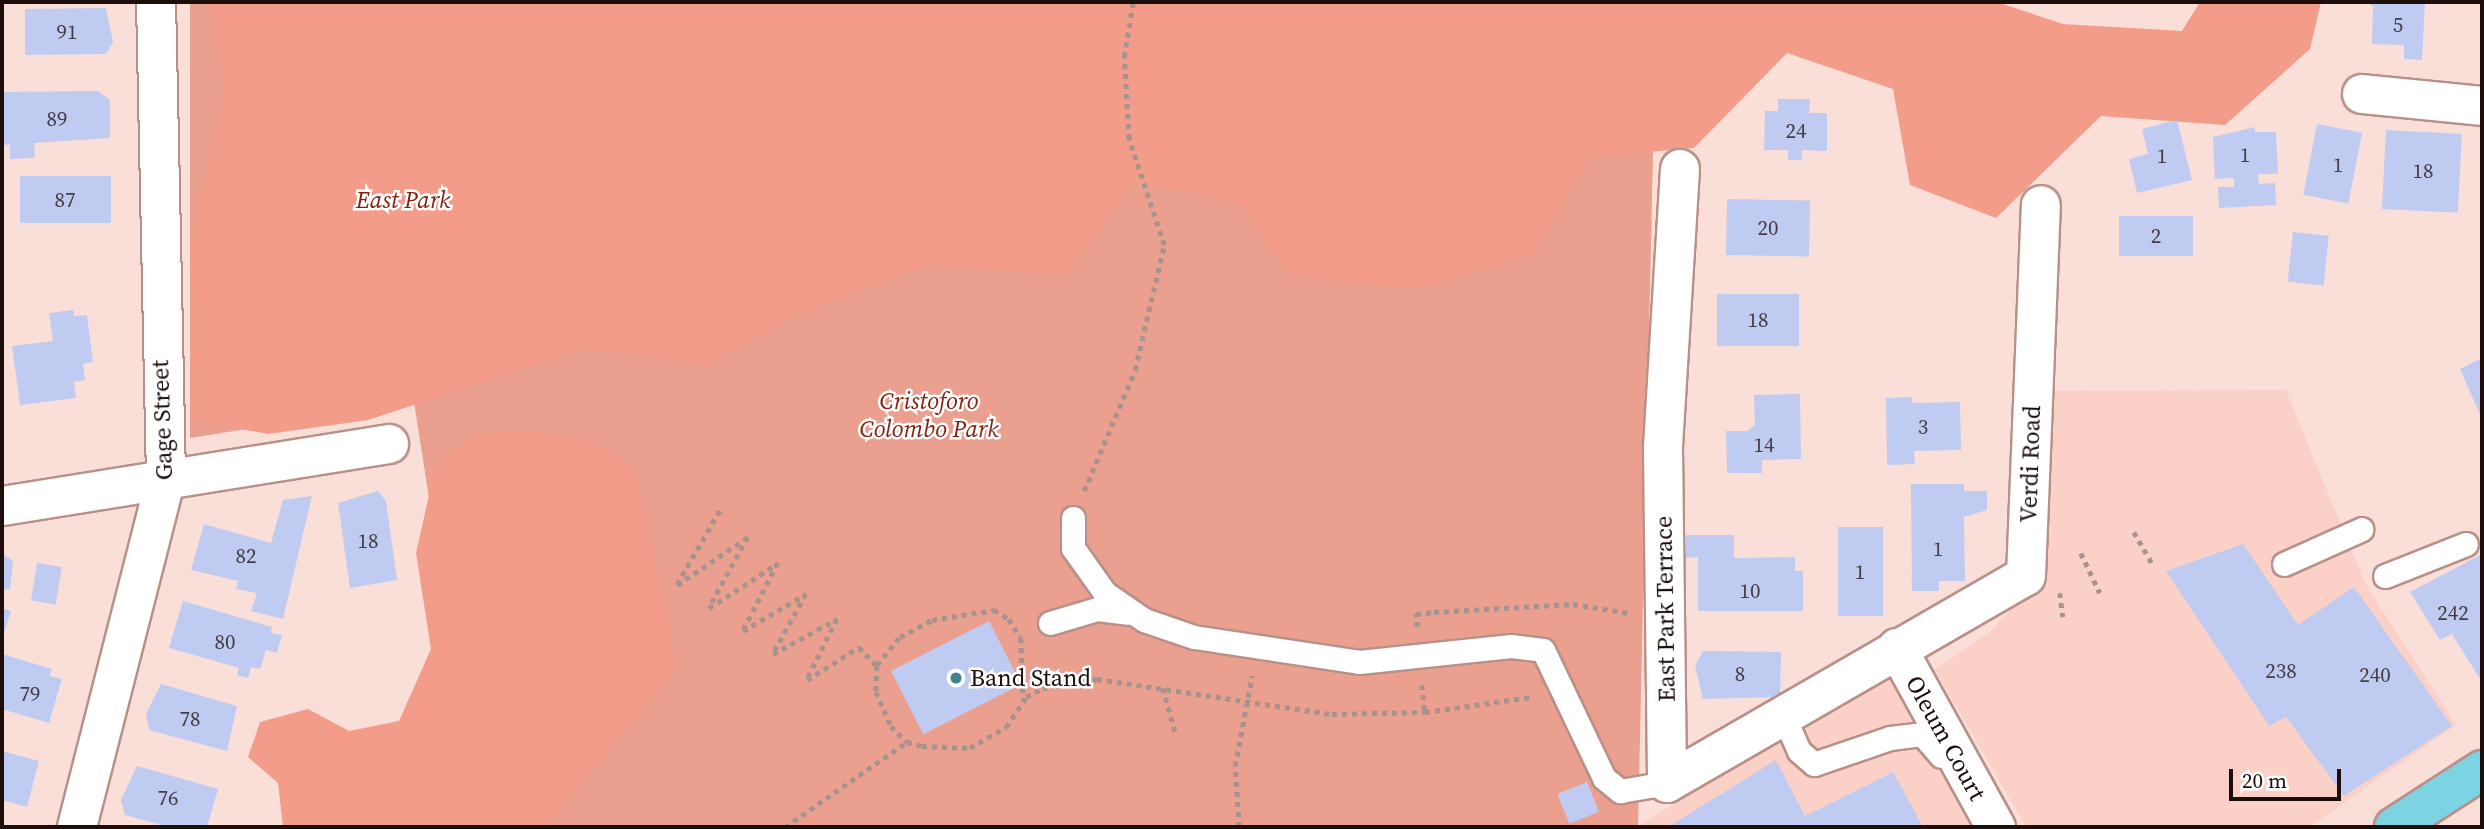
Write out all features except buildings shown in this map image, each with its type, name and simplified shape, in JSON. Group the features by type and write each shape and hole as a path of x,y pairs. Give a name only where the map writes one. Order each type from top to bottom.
{"main road":[{"path":"2400,826 2482,770"}],"street":[{"name":"Gage Street","path":"77,827 166,477 156,2"},
{"path":"2362,94 2482,106"},
{"name":"East Park Terrace","path":"1667,783 1663,449 1680,169"},
{"name":"Verdi Road","path":"1897,648 2026,576 2041,205"},
{"path":"2,506 166,477 388,444"},
{"path":"1667,783 1897,648"},
{"name":"Oleum Court","path":"1897,648 1996,827"}],"lane":[{"path":"1073,517 1070,535 1082,566 1130,613"},
{"path":"2284,564 2362,529"},
{"path":"2385,576 2466,544"},
{"path":"1050,623 1097,609 1130,613 1194,637 1258,651 1359,662 1530,646 1543,650 1604,778 1620,791 1667,783"},
{"path":"1783,715 1800,751 1814,764 1923,734 1938,757 1955,754"}],"path":[{"path":"1073,517 1135,370 1164,244 1129,139 1124,57 1133,2"},
{"path":"720,511 677,585 748,537 709,608 778,563 743,631 807,594 773,654 837,619 807,680 859,647 877,666 879,703 907,742"},
{"path":"2134,532 2152,563"},
{"path":"2081,553 2100,593"},
{"path":"1419,642 1416,614 1434,612 1573,604 1665,619"},
{"path":"877,666 900,637 932,621 994,610 1009,619 1021,638 1022,705"},
{"path":"1239,827 1235,766 1245,705 1258,651"},
{"path":"785,827 907,742 970,748 1006,727 1022,705 1063,682 1097,679 1162,687 1245,705 1332,714 1425,712 1563,690"},
{"path":"1422,680 1425,712"},
{"path":"1162,687 1176,735"}],"shaded area":[{"path":"2286,390 2365,583 2456,725 2309,827 2026,827 1935,670 1991,631 2027,589 2049,391"},
{"path":"1901,666 1986,827 1638,827 1638,826"}],"green space":[{"name":"Cristoforo Colombo Park","path":"190,2 1666,2 1656,17 1638,827 462,827 458,684 414,402 190,438"},
{"name":"East Park","path":"209,2 1997,2 2063,24 2182,31 2200,2 2321,2 2310,49 2225,125 2101,116 1996,218 1910,185 1893,89 1787,53 1694,148 1591,157 1534,254 1417,289 1289,276 1240,204 1137,181 1065,276 931,264 798,315 707,364 584,349 368,420 268,434 194,420 192,236 225,89"},
{"path":"531,431 590,441 634,467 677,668 547,827 283,827 278,783 248,757 260,722 308,709 349,731 399,721 431,649 416,553 436,464 474,434"}],"place":[{"name":"Band Stand","path":"956,678"}]}
